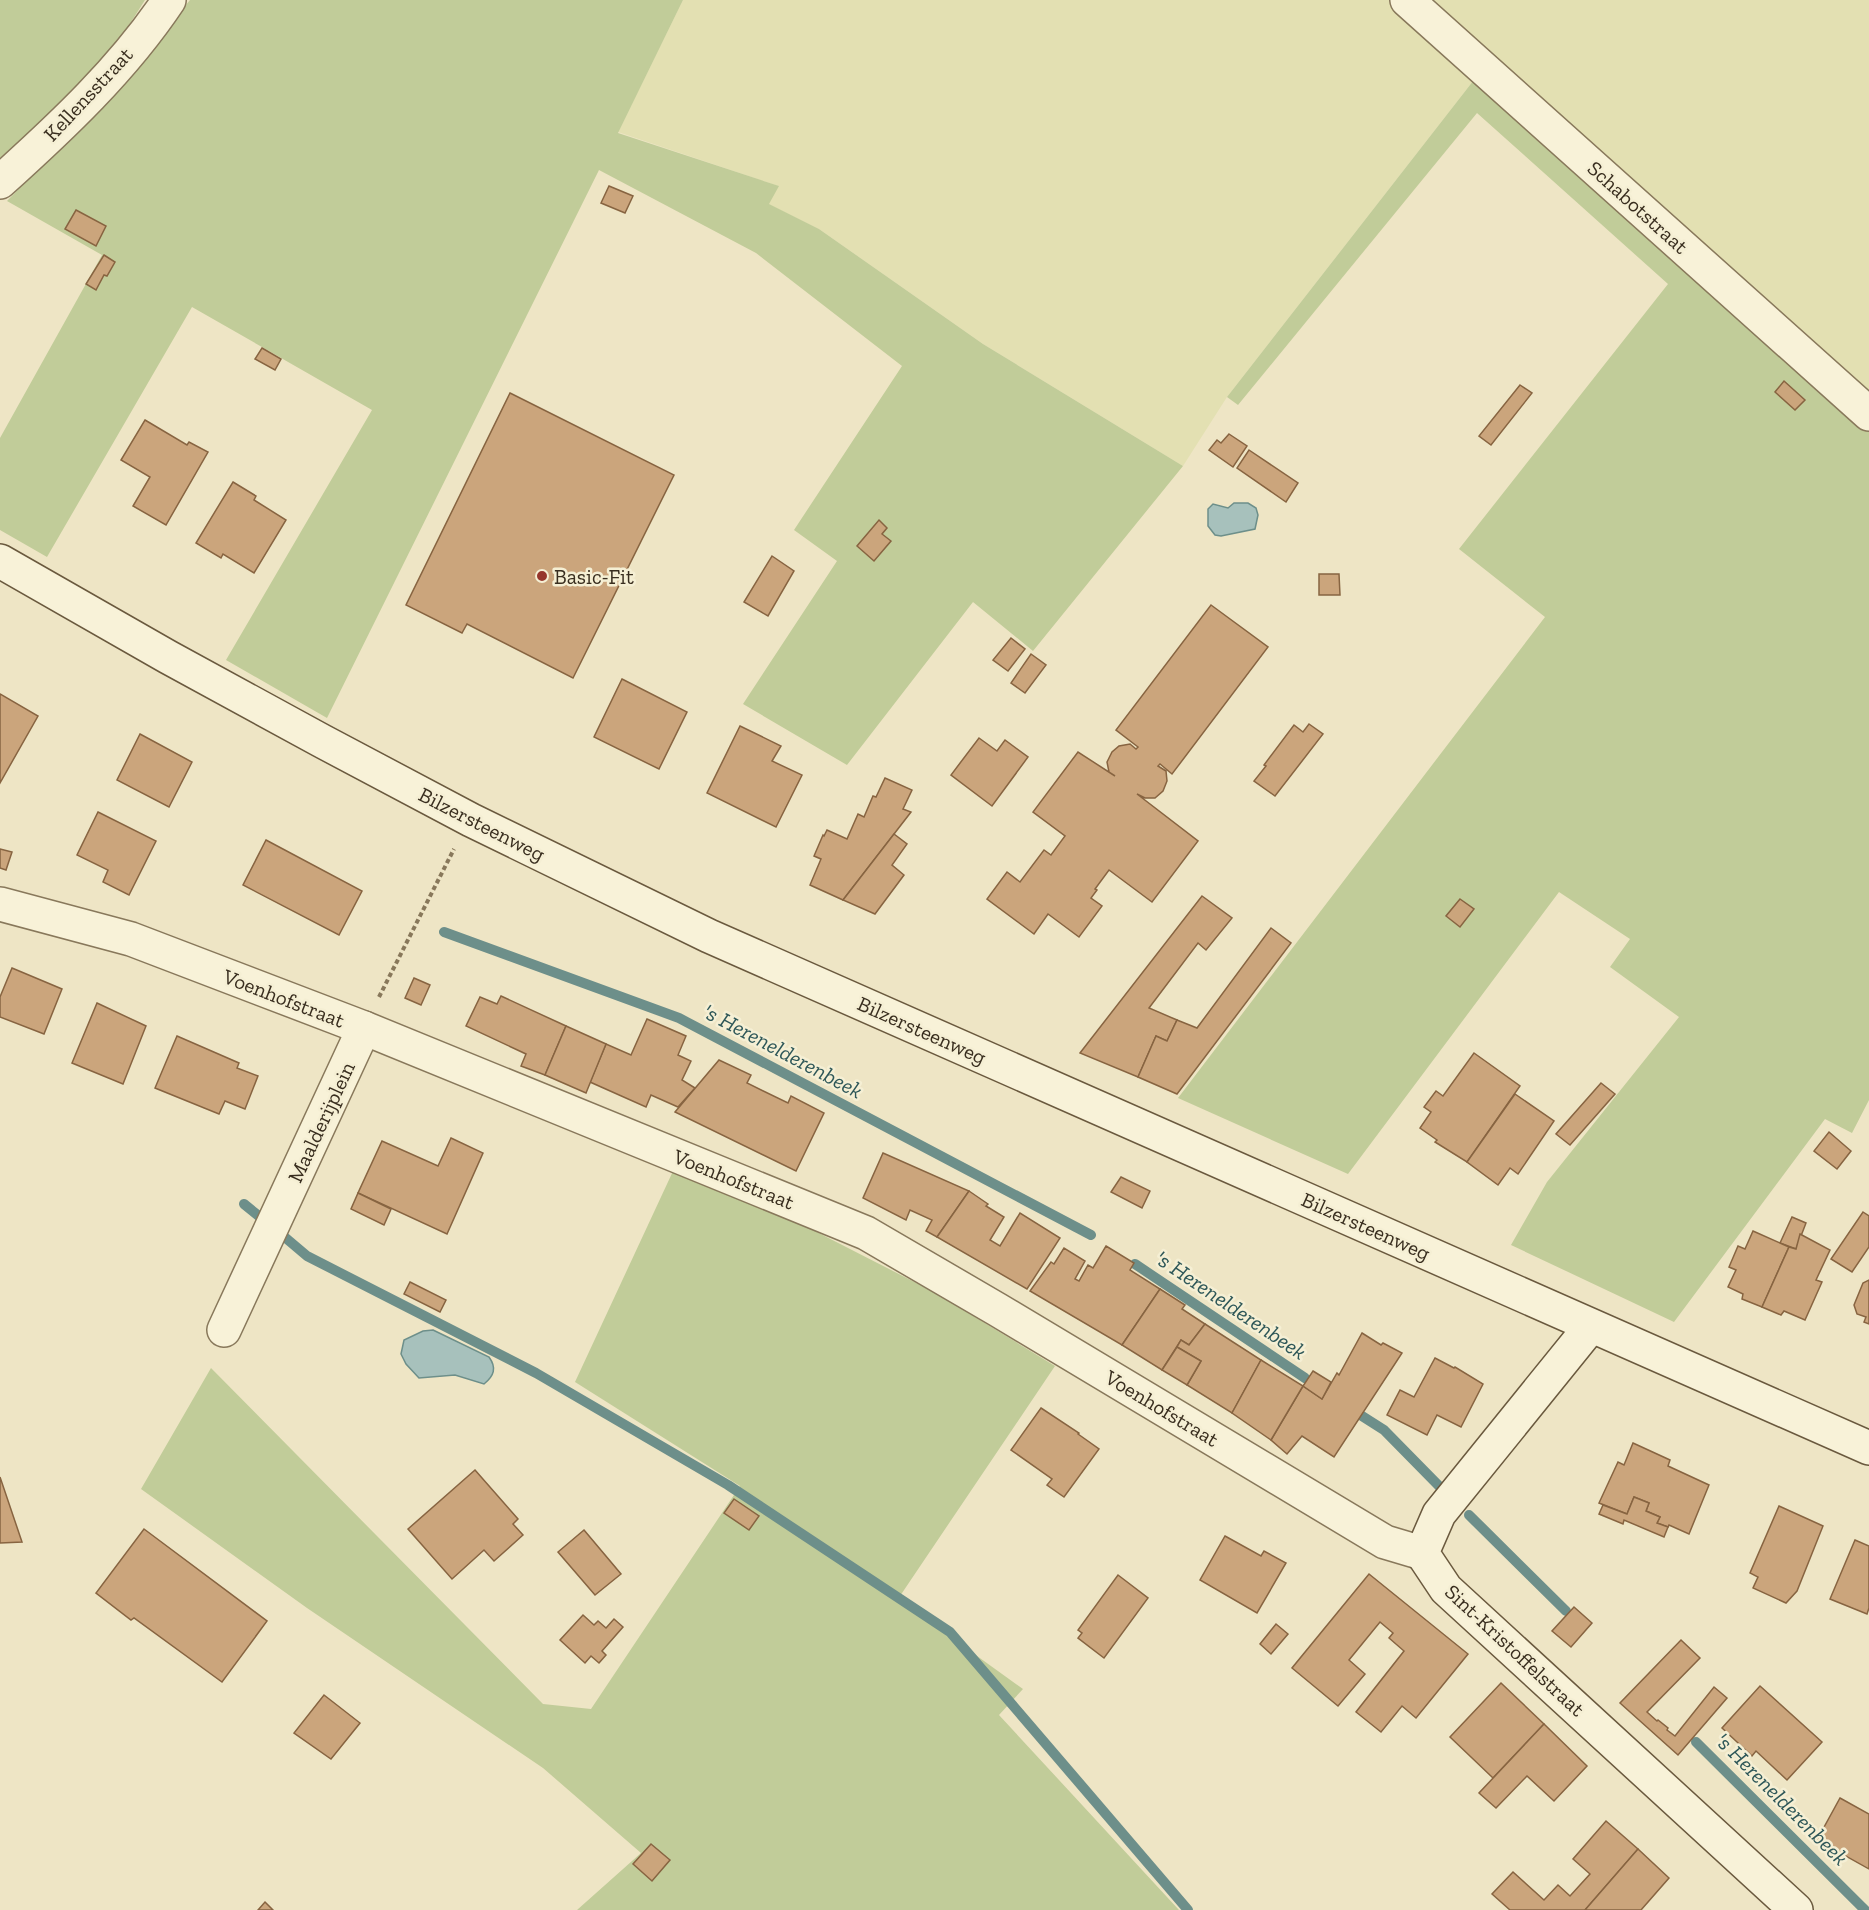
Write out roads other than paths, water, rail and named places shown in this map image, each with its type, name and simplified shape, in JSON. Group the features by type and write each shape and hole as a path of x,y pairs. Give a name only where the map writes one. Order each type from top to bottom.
{"street":[{"name":"Kellensstraat","path":"0,182 68,120 152,27 169,0"},
{"name":"Schabotstraat","path":"1407,0 1869,414"},
{"name":"Bilzersteenweg","path":"0,561 168,657 471,820 720,941 1869,1448"},
{"name":"Voenhofstraat","path":"0,904 131,939 364,1028 866,1233 1385,1542 1422,1552"},
{"name":"Maalderijplein","path":"224,1330 364,1028"},
{"path":"1422,1552 1439,1514 1591,1326"},
{"name":"Sint-Kristoffelstraat","path":"1422,1552 1446,1588 1796,1910"}],"water":[{"path":"1234,503 1248,503 1256,508 1258,515 1255,529 1221,536 1215,535 1208,526 1208,509 1213,504 1228,508"},
{"path":"433,1330 489,1357 494,1368 490,1378 484,1384 455,1375 419,1378 406,1364 401,1354 404,1340 423,1331"}],"waterway":[{"name":"'s Herenelderenbeek","path":"444,932 679,1018 1091,1235"},
{"path":"244,1204 260,1217"},
{"path":"281,1234 307,1256 536,1373 728,1485 950,1632 1188,1910"},
{"name":"'s Herenelderenbeek","path":"1135,1264 1305,1378"},
{"name":"'s Herenelderenbeek","path":"1362,1416 1384,1430 1440,1487"},
{"name":"'s Herenelderenbeek","path":"1469,1515 1566,1611"},
{"name":"'s Herenelderenbeek","path":"1696,1742 1865,1910"}],"place":[{"name":"Basic-Fit","path":"542,576"}]}
